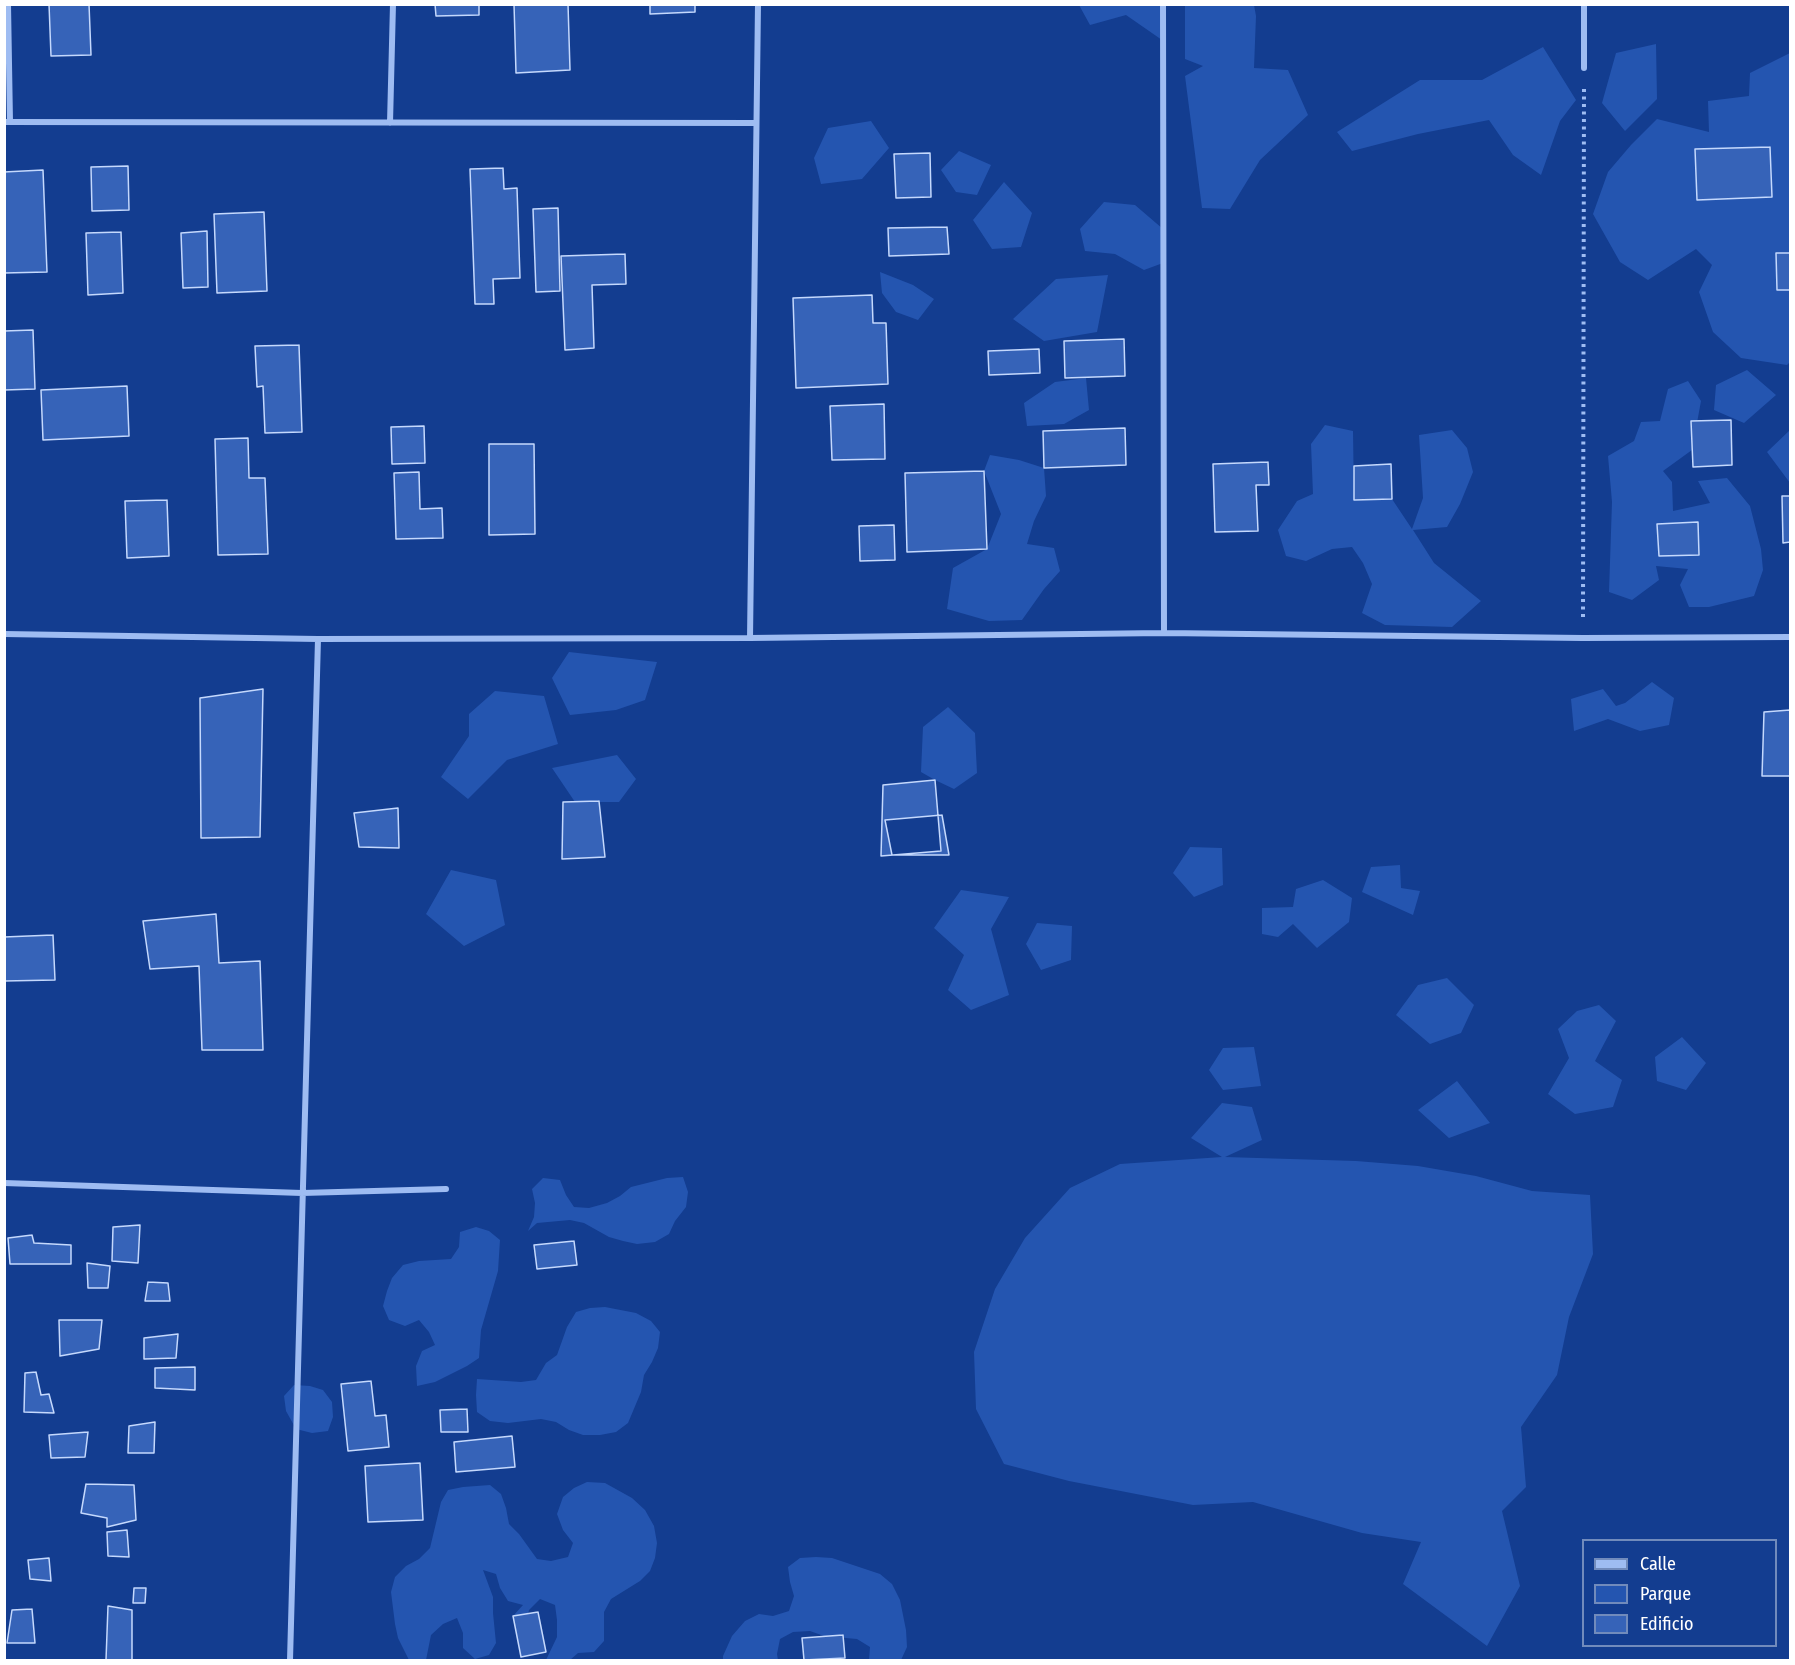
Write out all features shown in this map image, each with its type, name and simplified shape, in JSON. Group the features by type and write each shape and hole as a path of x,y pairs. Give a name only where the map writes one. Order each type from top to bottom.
{"street":[{"path":"8,4 7,122 756,123"},
{"path":"390,123 393,4"},
{"path":"750,638 758,4"},
{"path":"1163,4 1164,633"},
{"path":"1584,4 1584,68"},
{"path":"4,634 318,639 750,638 1164,633 1583,638 1791,637"},
{"path":"290,1660 318,639"},
{"path":"4,1183 302,1193 446,1189"}],"path":[{"path":"1583,638 1584,68"}],"green space":[{"path":"1079,5 1163,5 1162,40 1126,15 1090,25"},
{"path":"1185,5 1254,5 1256,16 1254,68 1288,70 1308,115 1260,160 1230,209 1202,208 1185,76 1203,66 1185,59"},
{"path":"1656,44 1657,99 1625,131 1602,103 1616,53"},
{"path":"1543,47 1576,100 1560,121 1541,175 1513,155 1489,120 1418,134 1352,151 1337,132 1420,80 1482,80"},
{"path":"1790,53 1790,362 1787,365 1741,358 1713,332 1699,292 1712,265 1696,249 1648,280 1620,262 1593,214 1608,172 1657,119 1709,132 1708,101 1749,96 1750,73"},
{"path":"871,121 889,148 862,179 821,184 814,158 828,128"},
{"path":"959,151 991,165 977,195 956,192 941,170"},
{"path":"1004,182 1032,213 1021,247 992,249 973,220"},
{"path":"1104,202 1135,205 1163,229 1163,263 1144,270 1115,254 1085,251 1080,229"},
{"path":"880,272 913,285 934,299 918,320 896,312 882,293"},
{"path":"1108,275 1097,332 1044,341 1013,319 1056,279"},
{"path":"1747,370 1776,395 1744,423 1714,410 1716,385"},
{"path":"1086,378 1089,410 1064,424 1027,426 1024,403 1055,382"},
{"path":"1688,381 1701,401 1692,450 1663,471 1672,482 1673,511 1710,503 1698,481 1727,478 1750,506 1761,549 1763,570 1754,596 1709,607 1689,607 1680,585 1688,569 1656,566 1659,580 1632,600 1609,592 1612,502 1608,456 1634,441 1641,422 1660,421 1668,389"},
{"path":"1325,425 1353,431 1354,500 1392,499 1412,529 1423,498 1419,435 1452,430 1467,448 1473,472 1460,504 1447,527 1413,530 1434,563 1481,601 1452,627 1385,625 1362,613 1372,584 1363,563 1352,547 1332,549 1306,561 1286,556 1278,530 1297,501 1313,494 1311,444"},
{"path":"1790,430 1790,483 1767,452"},
{"path":"990,455 1019,460 1044,468 1046,496 1034,521 1027,544 1054,548 1060,571 1022,620 989,621 947,609 953,568 987,549 1001,514 984,471"},
{"path":"569,652 657,662 645,700 616,710 570,715 552,678"},
{"path":"1652,682 1674,698 1669,725 1640,731 1608,719 1574,731 1571,699 1603,689 1616,706 1625,703"},
{"path":"495,691 544,696 558,744 507,760 468,799 441,777 469,736 469,714"},
{"path":"948,707 975,733 977,773 954,789 921,772 923,727"},
{"path":"617,755 636,779 619,802 575,802 552,768"},
{"path":"1190,847 1222,848 1223,885 1194,897 1173,873"},
{"path":"1400,865 1401,888 1420,891 1413,915 1362,892 1371,867"},
{"path":"451,870 496,880 505,925 464,946 426,914"},
{"path":"1323,880 1352,898 1349,922 1317,948 1293,924 1278,937 1262,934 1262,908 1293,907 1296,889"},
{"path":"961,890 1009,897 991,929 1009,995 971,1010 948,990 964,955 934,928"},
{"path":"1037,923 1072,926 1071,960 1041,970 1026,944"},
{"path":"1447,978 1474,1005 1461,1033 1430,1044 1396,1015 1418,985"},
{"path":"1599,1005 1616,1021 1595,1061 1622,1080 1613,1107 1575,1114 1548,1094 1569,1058 1558,1029 1577,1011"},
{"path":"1682,1037 1706,1063 1686,1090 1657,1081 1655,1057"},
{"path":"1254,1047 1261,1086 1223,1090 1209,1070 1223,1048"},
{"path":"1457,1081 1490,1123 1449,1138 1418,1110"},
{"path":"1222,1103 1252,1107 1262,1140 1225,1157 1356,1161 1418,1166 1476,1176 1532,1191 1590,1195 1593,1254 1569,1317 1557,1375 1521,1427 1526,1487 1502,1511 1520,1586 1487,1646 1403,1584 1421,1542 1362,1533 1253,1502 1193,1505 1069,1481 1004,1464 976,1409 974,1352 995,1289 1025,1238 1070,1188 1120,1164 1222,1157 1191,1138"},
{"path":"683,1177 688,1192 686,1207 675,1221 669,1234 655,1242 637,1244 623,1241 609,1237 584,1223 570,1220 537,1223 528,1231 534,1217 535,1203 532,1189 543,1178 560,1180 574,1207 589,1208 607,1203 631,1187 667,1178"},
{"path":"476,1227 489,1231 500,1240 498,1271 481,1330 479,1358 435,1382 417,1386 416,1366 422,1351 435,1345 429,1332 419,1320 405,1326 389,1320 383,1306 387,1291 392,1278 403,1265 419,1261 451,1259 459,1247 460,1232"},
{"path":"605,1307 636,1313 651,1321 660,1332 658,1348 644,1375 641,1392 628,1423 616,1432 583,1435 556,1422 541,1419 508,1423 490,1421 477,1412 477,1379 521,1382 536,1380 546,1363 557,1355 567,1327 576,1312"},
{"path":"294,1385 323,1390 332,1402 333,1417 328,1431 312,1433 296,1429 286,1411 284,1396"},
{"path":"587,1482 605,1483 632,1498 645,1510 654,1526 657,1543 650,1571 640,1581 611,1599 604,1612 604,1641 594,1652 578,1653 570,1660 546,1660 557,1637 555,1605 540,1599 529,1610 525,1626 513,1616 523,1605 508,1601 500,1588 496,1574 483,1570 493,1597 496,1643 489,1655 475,1659 463,1648 463,1633 457,1618 443,1624 431,1635 426,1660 409,1660 398,1638 391,1592 395,1577 430,1548 441,1502 448,1490 490,1485 501,1494 509,1524 537,1559 551,1561 568,1557 573,1543 563,1530 557,1514 563,1497 574,1488"},
{"path":"800,1558 832,1558 880,1574 892,1584 900,1600 906,1630 907,1647 901,1660 869,1660 870,1647 857,1639 824,1636 810,1631 793,1632 780,1639 778,1660 723,1660 732,1636 745,1621 759,1614 773,1616 789,1611 794,1596 788,1567"}],"building":[{"path":"49,4 89,4 91,55 51,56"},
{"path":"435,4 479,4 479,15 436,16"},
{"path":"514,4 568,4 570,70 516,73"},
{"path":"650,4 695,4 695,12 650,14"},
{"path":"1770,147 1772,197 1697,200 1695,149"},
{"path":"930,153 931,197 896,198 894,154"},
{"path":"128,166 129,210 92,211 91,167"},
{"path":"503,168 504,189 517,188 520,278 493,279 494,304 475,304 470,169"},
{"path":"43,170 47,272 4,273 4,172"},
{"path":"558,208 560,291 536,292 533,209"},
{"path":"264,212 267,291 217,293 214,214"},
{"path":"947,227 949,254 889,256 888,228"},
{"path":"207,231 208,287 183,288 181,233"},
{"path":"121,232 123,293 88,295 86,233"},
{"path":"1776,253 1790,253 1790,290 1777,290"},
{"path":"625,254 626,284 592,285 594,348 565,350 561,256"},
{"path":"872,295 873,323 886,323 888,384 796,388 793,298"},
{"path":"33,330 35,389 4,390 4,331"},
{"path":"1124,339 1125,376 1065,378 1064,341"},
{"path":"299,345 302,432 265,433 263,386 257,387 255,346"},
{"path":"1039,349 1040,373 989,375 988,351"},
{"path":"127,386 129,436 43,440 41,390"},
{"path":"884,404 885,459 832,460 830,406"},
{"path":"1731,420 1732,465 1693,467 1691,421"},
{"path":"424,426 425,463 392,464 391,427"},
{"path":"1125,428 1126,465 1044,468 1043,431"},
{"path":"248,438 249,478 265,478 268,554 218,555 215,439"},
{"path":"489,444 534,444 535,534 489,535"},
{"path":"1268,462 1269,485 1256,485 1258,531 1215,532 1213,464"},
{"path":"1391,464 1392,499 1354,500 1354,466"},
{"path":"984,471 987,549 907,552 905,473"},
{"path":"419,472 420,509 442,508 443,538 396,539 394,473"},
{"path":"1782,496 1790,496 1790,542 1783,543"},
{"path":"167,500 169,556 127,558 125,501"},
{"path":"1698,522 1699,555 1659,556 1657,524"},
{"path":"894,525 895,560 860,561 859,526"},
{"path":"263,689 260,837 201,838 200,698"},
{"path":"1790,710 1790,776 1762,776 1764,712"},
{"path":"935,780 941,851 881,856 883,785"},
{"path":"599,801 605,857 562,859 563,802"},
{"path":"398,808 399,848 359,847 354,813"},
{"path":"942,815 949,855 892,855 885,820"},
{"path":"216,914 219,963 260,961 263,1050 202,1050 199,966 150,969 143,921"},
{"path":"53,935 55,980 4,981 4,937"},
{"path":"140,1225 138,1263 112,1261 113,1227"},
{"path":"32,1235 34,1243 71,1245 71,1264 10,1264 8,1238"},
{"path":"574,1241 577,1265 537,1269 534,1245"},
{"path":"87,1263 110,1266 108,1288 88,1288"},
{"path":"148,1282 168,1283 170,1301 145,1301"},
{"path":"59,1320 102,1320 99,1349 60,1356"},
{"path":"178,1334 176,1358 144,1359 144,1338"},
{"path":"195,1367 195,1390 155,1388 155,1368"},
{"path":"36,1372 41,1395 49,1394 54,1413 24,1412 25,1373"},
{"path":"371,1381 375,1416 386,1415 389,1447 348,1451 341,1384"},
{"path":"467,1409 468,1432 441,1432 440,1410"},
{"path":"155,1422 154,1453 128,1453 129,1426"},
{"path":"88,1432 85,1457 51,1458 49,1435"},
{"path":"512,1436 515,1467 456,1472 454,1442"},
{"path":"420,1463 423,1520 368,1522 365,1466"},
{"path":"86,1484 134,1485 136,1520 107,1527 107,1518 81,1513"},
{"path":"127,1530 129,1557 108,1556 107,1532"},
{"path":"49,1558 51,1581 30,1579 28,1560"},
{"path":"134,1588 146,1588 145,1603 133,1603"},
{"path":"108,1606 132,1610 132,1660 106,1660"},
{"path":"32,1609 35,1643 7,1643 12,1610"},
{"path":"538,1612 546,1652 521,1657 513,1616"},
{"path":"843,1635 845,1658 804,1660 802,1638"}]}
